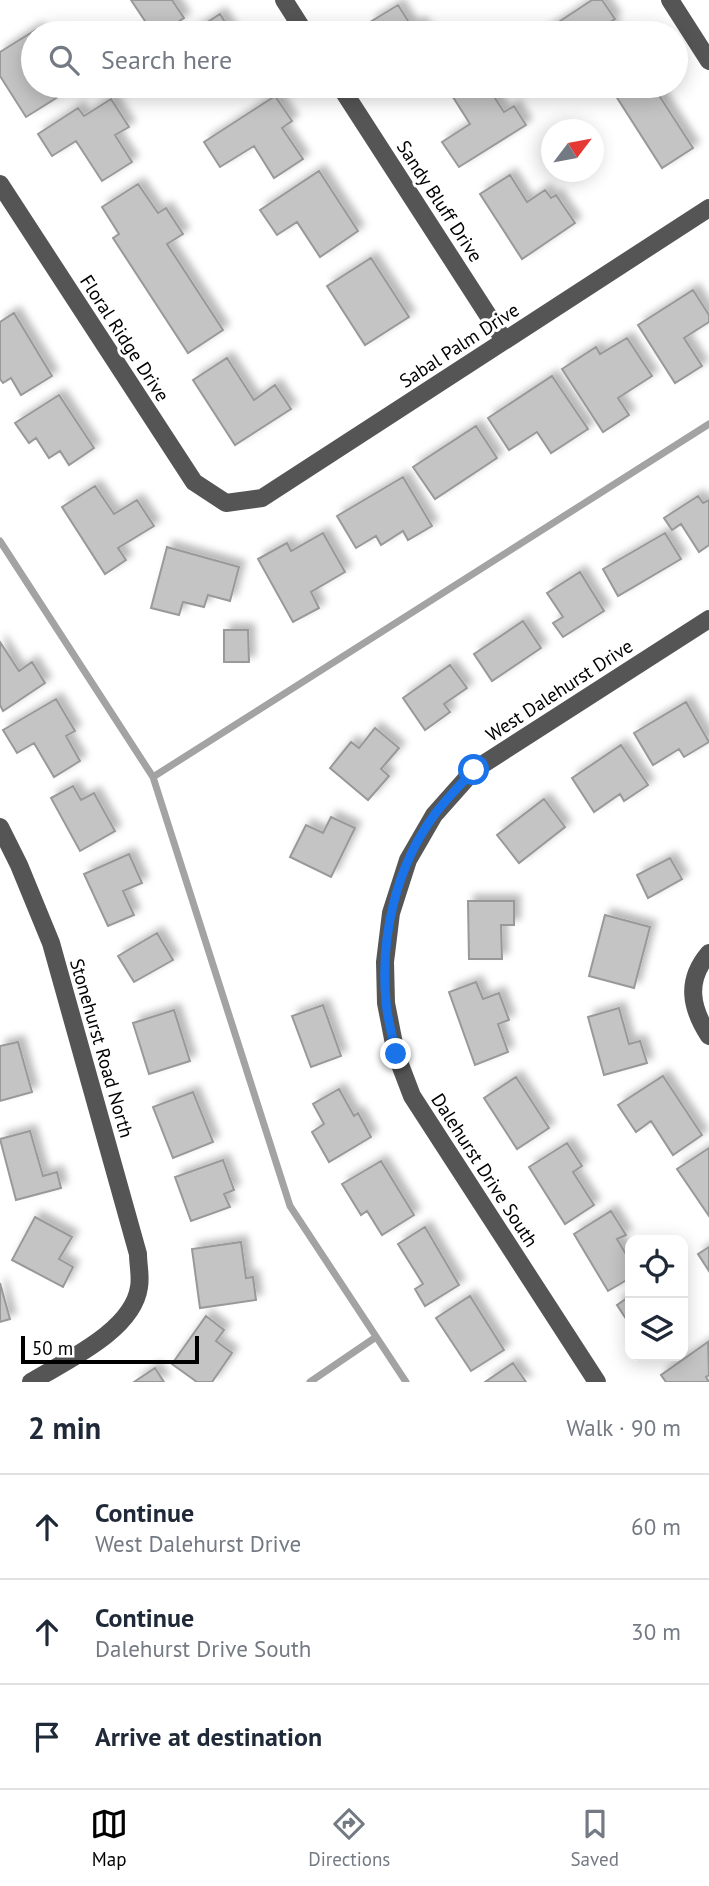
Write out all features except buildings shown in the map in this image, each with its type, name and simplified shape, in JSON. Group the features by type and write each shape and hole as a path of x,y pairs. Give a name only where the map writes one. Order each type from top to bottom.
{"street":[{"path":"284,0 298,21"},
{"path":"670,0 683,21"},
{"path":"688,28 709,61"},
{"name":"Sandy Bluff Drive","path":"348,98 504,340"},
{"name":"Floral Ridge Drive","path":"0,184 194,482 226,503"},
{"name":"Sabal Palm Drive","path":"226,503 262,498 709,208"},
{"name":"West Dalehurst Drive","path":"385,962 391,913 408,860 434,815 474,770 709,619"},
{"name":"Stonehurst Road North","path":"0,827 51,943 138,1254 139,1288 130,1312 115,1330 30,1382"},
{"path":"704,960 693,981 693,1006 709,1036"},
{"name":"Dalehurst Drive South","path":"385,962 386,1003 394,1041 412,1096 597,1382"}],"waterway":[{"path":"0,541 153,777 709,424"},
{"path":"153,777 290,1206 406,1382"},
{"path":"310,1382 376,1337"}],"route":[{"path":"396,1054 386,1003 385,962 391,913 408,860 434,815 474,770"}]}
